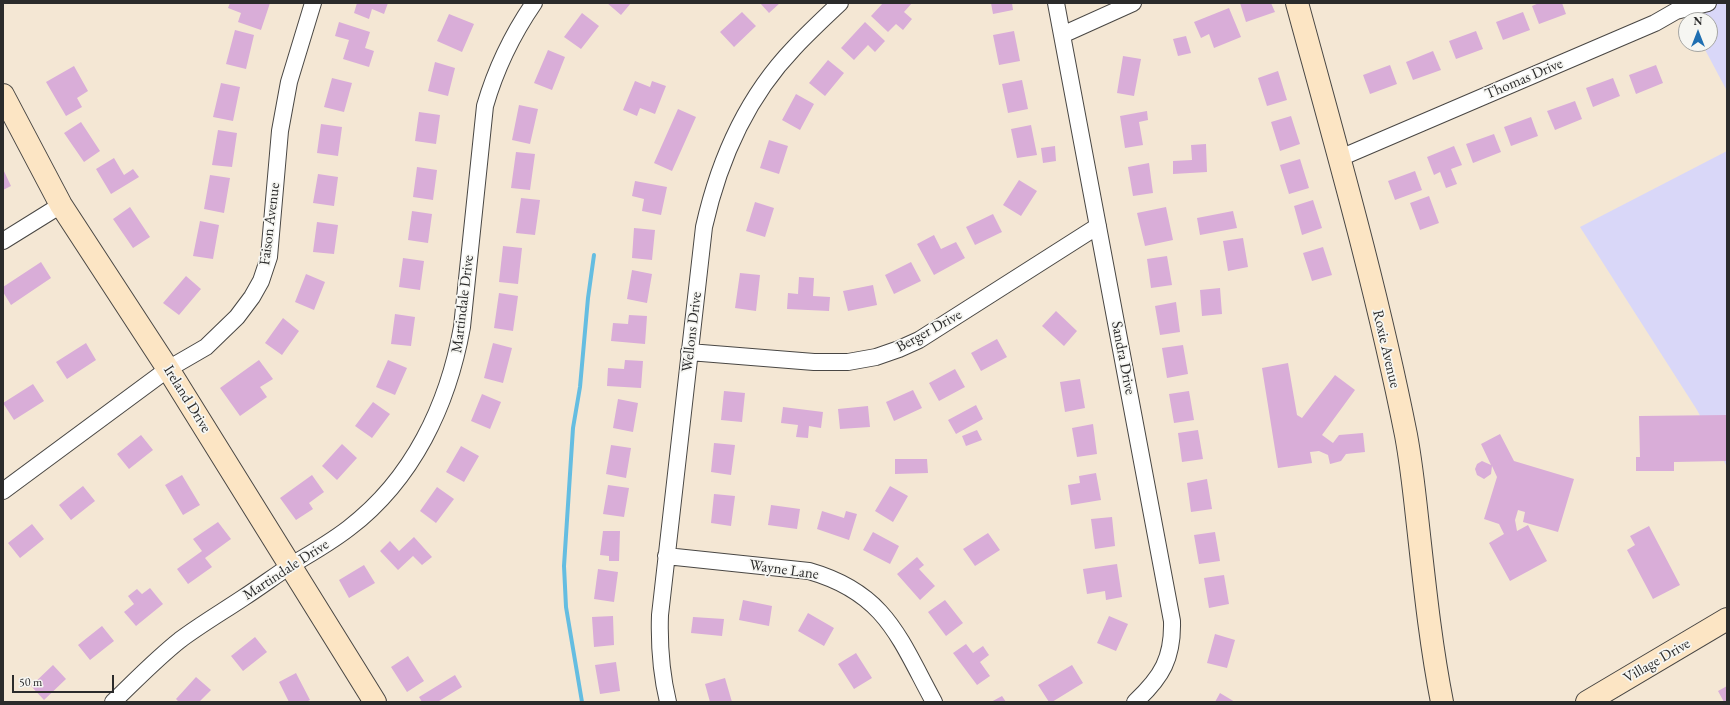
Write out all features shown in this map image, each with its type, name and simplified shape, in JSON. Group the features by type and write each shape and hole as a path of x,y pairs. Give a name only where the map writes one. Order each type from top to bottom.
{"main road":[{"name":"Roxie Avenue","path":"1297,3 1340,158 1406,436 1413,476 1434,658 1442,702"},
{"name":"Ireland Drive","path":"3,95 61,205 168,369 376,702"},
{"name":"Village Drive","path":"1586,702 1727,619"}],"street":[{"name":"Faison Avenue","path":"3,491 168,369 206,347 238,317 261,281 269,257 280,131 291,75 313,3"},
{"name":"Martindale Drive","path":"113,702 149,667 180,641 291,565 349,528 373,508 396,483 415,455 432,425 447,391 457,355 462,328 485,106 492,82 504,53 518,26 534,3"},
{"name":"Wellons Drive","path":"668,702 659,646 660,615 689,352 704,227 710,196 728,147 753,100 771,75 793,49 840,3"},
{"name":"Sandra Drive","path":"1056,3 1172,622 1172,637 1169,655 1162,672 1151,688 1136,702"},
{"path":"1062,36 1133,3"},
{"name":"Thomas Drive","path":"1340,158 1655,23 1676,11 1708,3"},
{"path":"3,241 61,205"},
{"name":"Berger Drive","path":"689,352 814,362 848,362 876,357 919,340 1098,226"},
{"name":"Wayne Lane","path":"666,556 809,571 830,577 850,586 868,599 888,620 934,702"}],"shaded area":[{"path":"1680,3 1727,3 1727,91 1706,52 1718,52 1718,12 1685,12"},
{"path":"1727,151 1727,467 1697,410 1580,227"}],"building":[{"path":"230,3 270,3 261,30 238,22 241,13 228,8"},
{"path":"357,3 388,3 384,14 372,9 369,19 354,13"},
{"path":"607,3 631,3 621,15"},
{"path":"760,3 780,3 769,13"},
{"path":"883,3 912,3 904,12 912,19 903,30 896,24 888,32 871,16"},
{"path":"991,3 1012,3 1013,10 993,14"},
{"path":"1240,3 1271,3 1275,12 1246,22"},
{"path":"1539,3 1562,3 1566,14 1539,24 1532,6"},
{"path":"1229,8 1241,37 1214,48 1209,34 1201,38 1194,22"},
{"path":"742,12 756,26 734,47 720,32"},
{"path":"1523,12 1530,30 1503,40 1496,22"},
{"path":"582,13 599,26 581,49 564,37"},
{"path":"449,14 474,24 462,52 437,41"},
{"path":"339,22 370,32 365,48 374,51 369,67 343,59 349,40 335,36"},
{"path":"865,22 885,41 875,52 868,45 854,60 841,48"},
{"path":"235,30 254,35 246,69 226,64"},
{"path":"1014,31 1020,61 999,65 993,35"},
{"path":"1476,31 1483,49 1456,59 1449,41"},
{"path":"1186,36 1191,53 1178,56 1173,39"},
{"path":"548,50 565,57 552,90 534,83"},
{"path":"1433,51 1441,70 1413,80 1406,62"},
{"path":"1123,56 1141,59 1134,96 1117,93"},
{"path":"828,60 844,73 825,96 809,83"},
{"path":"435,62 455,68 448,96 428,91"},
{"path":"1390,65 1397,84 1370,94 1363,75"},
{"path":"1656,65 1663,83 1636,94 1629,75"},
{"path":"74,66 88,91 77,98 82,107 66,116 46,82"},
{"path":"1278,71 1287,100 1267,106 1258,78"},
{"path":"332,78 352,83 344,112 324,107"},
{"path":"1613,78 1620,96 1593,107 1586,88"},
{"path":"1022,80 1028,109 1008,113 1002,84"},
{"path":"635,81 650,87 652,81 666,86 655,114 640,108 637,116 623,110"},
{"path":"221,83 240,87 233,121 213,117"},
{"path":"796,94 814,104 800,130 782,120"},
{"path":"1575,101 1582,119 1555,130 1547,111"},
{"path":"519,105 538,109 530,144 512,140"},
{"path":"678,109 696,117 672,171 654,163"},
{"path":"1147,111 1148,120 1139,122 1143,145 1125,148 1120,116"},
{"path":"419,112 440,115 436,144 415,141"},
{"path":"1291,116 1300,144 1280,151 1271,122"},
{"path":"1531,117 1538,136 1511,146 1504,127"},
{"path":"81,122 100,151 84,162 64,133"},
{"path":"321,124 342,127 338,156 317,153"},
{"path":"1031,125 1037,155 1017,158 1011,129"},
{"path":"218,130 237,133 232,167 212,165"},
{"path":"1494,134 1501,152 1473,163 1466,144"},
{"path":"769,140 788,146 779,174 760,168"},
{"path":"1206,144 1207,172 1173,174 1173,161 1192,160 1191,145"},
{"path":"1055,146 1056,161 1043,163 1041,148"},
{"path":"1454,146 1462,165 1451,169 1457,184 1446,188 1440,172 1434,175 1427,157"},
{"path":"516,152 535,154 530,190 511,188"},
{"path":"114,158 124,175 133,169 139,177 111,194 96,169"},
{"path":"1300,159 1309,188 1289,194 1280,165"},
{"path":"1149,163 1153,193 1133,196 1128,167"},
{"path":"417,167 437,170 433,200 413,197"},
{"path":"3,169 11,186 3,190"},
{"path":"1415,171 1422,190 1395,200 1388,181"},
{"path":"318,174 338,177 334,206 313,203"},
{"path":"210,175 230,178 224,213 204,209"},
{"path":"1019,180 1037,191 1021,216 1003,205"},
{"path":"635,181 667,187 661,215 642,211 644,199 632,196"},
{"path":"1429,196 1439,223 1420,230 1410,203"},
{"path":"521,198 540,200 535,235 516,233"},
{"path":"1313,200 1322,228 1302,235 1294,206"},
{"path":"755,202 774,208 765,237 746,231"},
{"path":"130,207 150,237 133,248 113,219"},
{"path":"1166,207 1173,240 1145,246 1137,213"},
{"path":"412,211 432,214 428,243 408,240"},
{"path":"1233,211 1237,228 1200,235 1197,218"},
{"path":"993,214 1002,232 975,245 966,227"},
{"path":"200,221 219,225 213,259 193,256"},
{"path":"317,222 338,225 334,254 313,252"},
{"path":"634,228 655,230 652,260 632,258"},
{"path":"934,235 941,249 956,242 965,258 934,275 917,244"},
{"path":"1243,238 1248,267 1228,271 1223,241"},
{"path":"503,246 522,248 518,284 499,282"},
{"path":"1323,247 1332,275 1312,281 1303,253"},
{"path":"1167,256 1172,285 1151,288 1147,259"},
{"path":"403,258 424,261 420,290 399,287"},
{"path":"41,262 51,278 11,305 3,292 3,287"},
{"path":"911,262 921,281 894,294 885,275"},
{"path":"632,270 652,274 647,303 627,299"},
{"path":"740,273 760,275 756,311 735,308"},
{"path":"306,274 325,282 314,310 295,302"},
{"path":"186,276 201,289 179,315 163,303"},
{"path":"799,277 814,278 813,296 830,297 829,311 787,309 788,293 798,294"},
{"path":"873,285 877,305 848,311 843,291"},
{"path":"1220,288 1222,314 1202,316 1200,290"},
{"path":"499,293 518,296 513,331 494,328"},
{"path":"1176,302 1180,332 1160,335 1155,306"},
{"path":"1056,311 1077,331 1064,346 1042,326"},
{"path":"395,314 415,317 411,346 391,344"},
{"path":"629,315 647,316 645,344 611,341 613,323 628,324"},
{"path":"283,318 299,331 282,355 265,343"},
{"path":"997,339 1007,357 981,371 971,353"},
{"path":"86,343 96,360 67,379 56,362"},
{"path":"493,343 512,348 503,383 484,378"},
{"path":"1183,345 1188,374 1167,378 1162,348"},
{"path":"259,360 273,379 260,387 267,397 240,416 220,388"},
{"path":"388,360 407,368 395,395 376,387"},
{"path":"625,360 643,361 641,388 607,386 608,368 624,369"},
{"path":"1288,363 1297,415 1302,418 1335,375 1355,390 1322,435 1333,443 1339,435 1363,433 1365,452 1346,454 1341,461 1330,464 1328,455 1319,451 1310,452 1312,463 1278,468 1262,368"},
{"path":"955,369 965,387 939,401 929,383"},
{"path":"1080,379 1085,408 1065,412 1060,382"},
{"path":"33,384 44,401 14,420 3,403"},
{"path":"913,390 922,408 894,421 886,402"},
{"path":"724,391 745,393 742,422 721,420"},
{"path":"1189,391 1194,420 1174,423 1169,394"},
{"path":"482,394 501,402 490,429 471,421"},
{"path":"618,399 638,403 633,432 613,428"},
{"path":"373,402 390,414 372,438 355,426"},
{"path":"976,405 983,419 956,434 948,420"},
{"path":"868,406 870,427 840,429 838,409"},
{"path":"783,407 823,412 821,428 809,426 808,438 796,437 798,425 781,423"},
{"path":"1727,415 1727,461 1674,462 1674,471 1636,471 1636,457 1640,457 1639,416"},
{"path":"1093,424 1097,454 1077,457 1072,428"},
{"path":"977,430 982,440 966,446 962,436"},
{"path":"1198,430 1203,459 1182,462 1178,433"},
{"path":"1500,434 1514,461 1574,479 1558,532 1523,522 1525,512 1518,510 1515,520 1517,531 1528,525 1547,561 1510,581 1489,543 1504,534 1499,524 1484,519 1497,477 1492,466 1491,474 1484,479 1477,475 1475,469 1477,464 1482,461 1491,465 1481,444"},
{"path":"141,435 153,450 129,469 117,454"},
{"path":"714,443 735,445 731,475 711,472"},
{"path":"342,444 357,458 337,480 322,466"},
{"path":"611,445 631,448 626,478 606,474"},
{"path":"461,446 479,456 464,482 446,472"},
{"path":"895,459 927,459 928,473 895,474"},
{"path":"1096,473 1101,500 1071,505 1068,485 1080,483 1079,476"},
{"path":"182,475 200,505 183,515 165,485"},
{"path":"312,475 324,492 309,503 313,509 296,520 280,498"},
{"path":"1207,479 1212,509 1191,512 1187,483"},
{"path":"608,485 629,488 624,517 603,514"},
{"path":"83,486 95,501 71,520 59,505"},
{"path":"890,486 908,496 893,522 875,511"},
{"path":"437,487 454,499 436,523 420,511"},
{"path":"714,494 735,496 731,526 711,523"},
{"path":"771,505 800,509 797,529 768,525"},
{"path":"822,511 844,518 846,511 857,514 849,540 817,529"},
{"path":"1112,517 1115,546 1095,549 1091,519"},
{"path":"218,522 231,539 205,558 212,567 188,584 177,569 202,551 193,539"},
{"path":"32,524 44,539 20,558 8,543"},
{"path":"1649,526 1680,585 1653,599 1627,550 1635,545 1630,536"},
{"path":"603,531 620,531 619,561 609,561 609,556 600,555"},
{"path":"873,532 899,546 890,564 863,550"},
{"path":"1215,532 1220,561 1199,564 1194,535"},
{"path":"988,533 1000,550 975,566 963,549"},
{"path":"414,537 432,557 422,565 413,556 398,570 380,551 390,541 399,551"},
{"path":"917,557 924,565 919,569 935,586 920,600 897,574"},
{"path":"1117,564 1122,597 1106,600 1105,591 1087,594 1083,569"},
{"path":"364,565 375,583 349,598 339,580"},
{"path":"598,569 618,572 614,602 594,599"},
{"path":"1224,575 1229,604 1209,608 1204,578"},
{"path":"150,588 163,604 136,626 124,612 134,604 128,596 137,589 142,594"},
{"path":"743,600 772,606 769,626 739,620"},
{"path":"945,600 963,623 946,636 928,612"},
{"path":"808,613 834,628 824,646 798,631"},
{"path":"613,616 614,645 594,647 592,617"},
{"path":"1109,616 1128,624 1116,651 1097,643"},
{"path":"693,617 724,619 722,636 691,633"},
{"path":"102,626 114,641 90,660 78,645"},
{"path":"1215,634 1235,640 1227,668 1207,663"},
{"path":"255,637 267,652 243,671 231,656"},
{"path":"966,644 973,653 983,646 989,655 980,662 990,676 977,685 953,653"},
{"path":"856,653 872,678 854,689 838,664"},
{"path":"408,656 424,681 407,692 391,667"},
{"path":"616,662 620,691 600,694 595,665"},
{"path":"53,665 66,679 44,700 31,686"},
{"path":"1072,665 1083,683 1052,702 1049,702 1038,685"},
{"path":"296,673 310,700 306,702 289,702 279,682"},
{"path":"455,675 462,687 439,701 440,702 422,702 419,697"},
{"path":"196,677 211,690 199,702 179,702 176,699"},
{"path":"725,678 732,702 710,702 705,684"},
{"path":"1727,686 1727,702 1724,702 1718,691"},
{"path":"1220,693 1235,702 1215,702"},
{"path":"1002,696 1006,702 991,702"}],"waterway":[{"path":"582,702 566,607 564,566 573,428 580,387 588,298 594,255"}]}
